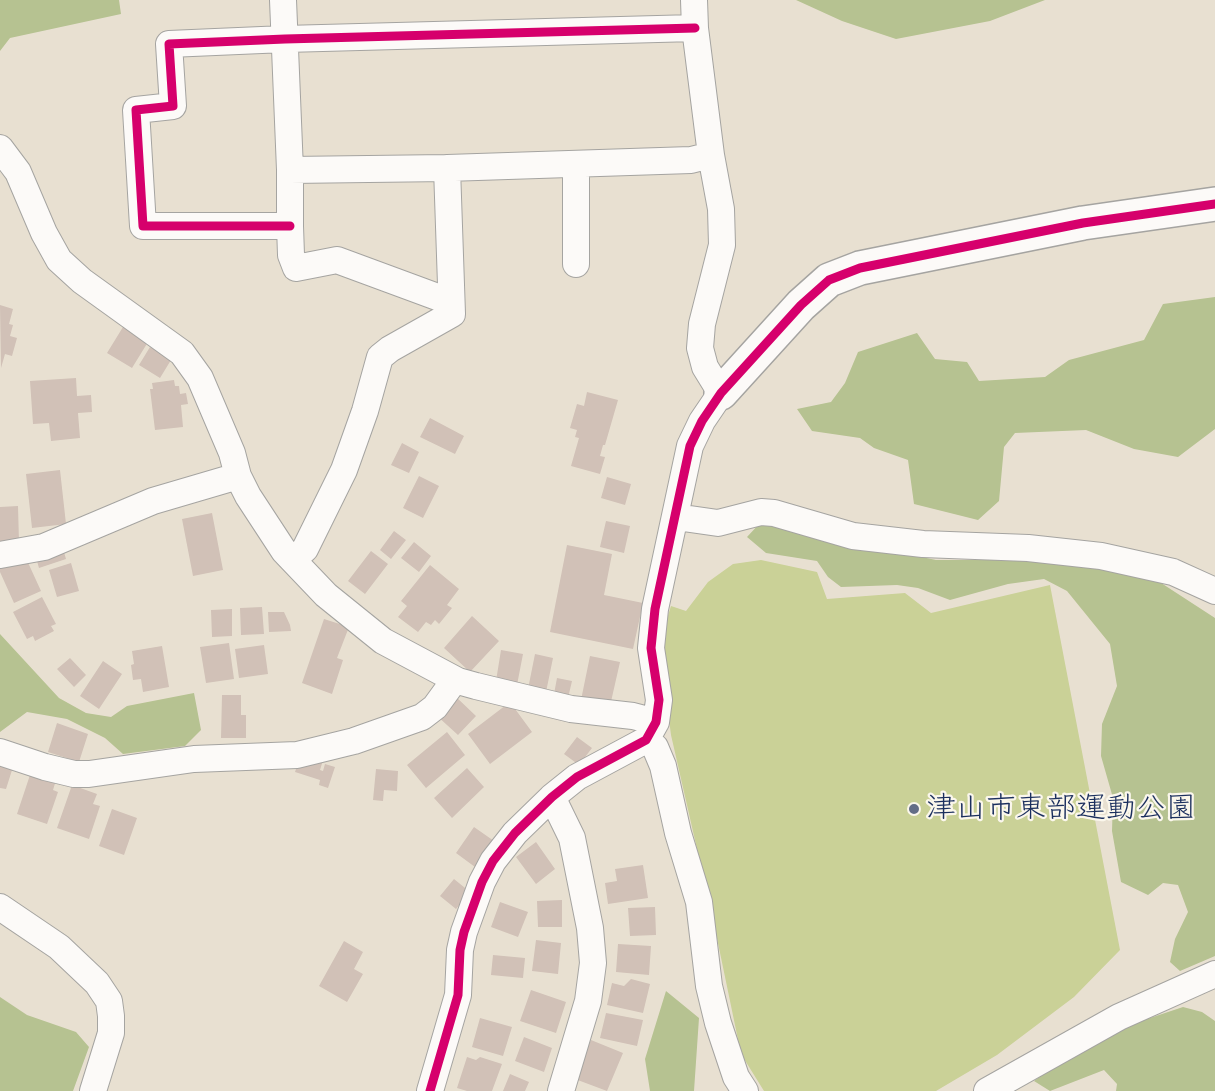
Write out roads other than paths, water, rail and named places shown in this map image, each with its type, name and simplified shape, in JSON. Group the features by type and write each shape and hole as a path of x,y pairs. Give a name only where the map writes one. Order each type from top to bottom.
{"street":[{"path":"283,0 291,255 296,268 336,260 440,298 451,298"},
{"path":"694,0 695,28 711,156 721,209 722,245 702,324 700,348 705,367 721,393"},
{"path":"290,226 143,226 136,110 173,106 169,44 695,28"},
{"path":"0,148 18,172 44,233 59,260 82,281 182,353 200,378 248,496 284,551 326,595 383,641 458,681 570,709 633,716 651,731"},
{"path":"290,170 576,164 692,160 711,156"},
{"path":"576,164 576,264"},
{"path":"293,560 305,549 344,470 365,411 380,357 452,314 447,168"},
{"path":"745,1091 736,1077 718,1023 709,986 699,902 678,833 663,766 651,731 658,700 651,648 655,609 690,446 702,421 721,393 801,305 830,280 860,268 1083,223 1215,204"},
{"path":"0,555 44,547 153,501 238,476"},
{"path":"676,517 717,523 761,512 774,513 854,536 923,544 1028,548 1101,556 1173,572 1215,591"},
{"path":"0,752 74,774 89,774 194,759 297,755 354,741 422,717 435,707 451,685 458,681"},
{"path":"430,1091 458,995 460,950 464,932 482,882 493,861 515,833 552,797 577,777 651,731"},
{"path":"552,797 572,838 590,928 593,963 588,1001 561,1091"},
{"path":"0,907 59,947 97,983 109,1000 111,1033 93,1091"},
{"path":"987,1091 1119,1017 1215,974"}],"place":[{"name":"津山市東部運動公園","path":"914,809"}]}
